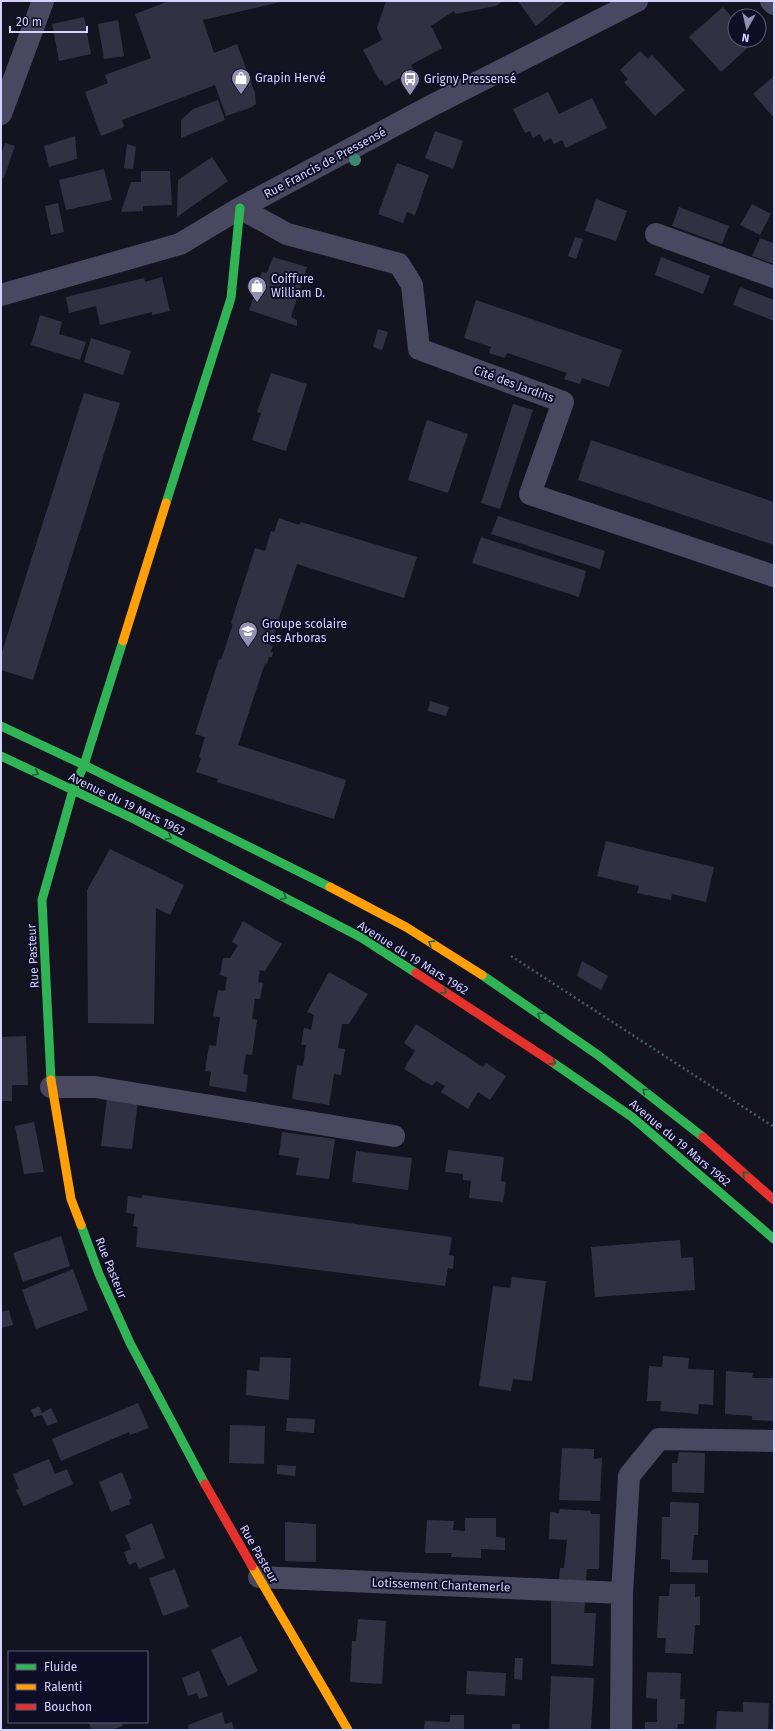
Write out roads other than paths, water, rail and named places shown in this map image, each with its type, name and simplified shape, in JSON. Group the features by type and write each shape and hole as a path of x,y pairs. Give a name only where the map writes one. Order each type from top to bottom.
{"main road":[{"name":"Rue Pasteur","path":"240,208 231,298 84,765 73,790 42,900 51,1087 71,1199 99,1274 130,1344 210,1493 348,1730"},
{"name":"Avenue du 19 Mars 1962","path":"1,726 84,765 339,891 406,927 481,974 598,1055 702,1136 774,1200"},
{"name":"Avenue du 19 Mars 1962","path":"1,756 134,819 362,938 558,1066 632,1117 774,1239"}],"street":[{"path":"1,114 43,1"},
{"name":"Rue Francis de Pressensé","path":"1,295 180,244 240,208 430,107 608,9 637,1"},
{"path":"771,1 774,4"},
{"name":"Cité des Jardins","path":"240,208 287,234 399,264 412,285 419,349 563,402 530,494 774,576"},
{"path":"656,234 774,277"},
{"path":"51,1087 95,1087 394,1136"},
{"path":"621,1730 622,1593 629,1476 660,1439 774,1441"},
{"name":"Lotissement Chantemerle","path":"259,1577 622,1593"}],"place":[{"name":"Grapin Hervé","path":"241,95"},
{"name":"Grigny Pressensé","path":"410,96"},
{"name":"Coiffure William D.","path":"257,303"},
{"name":"Groupe scolaire des Arboras","path":"248,648"}]}
